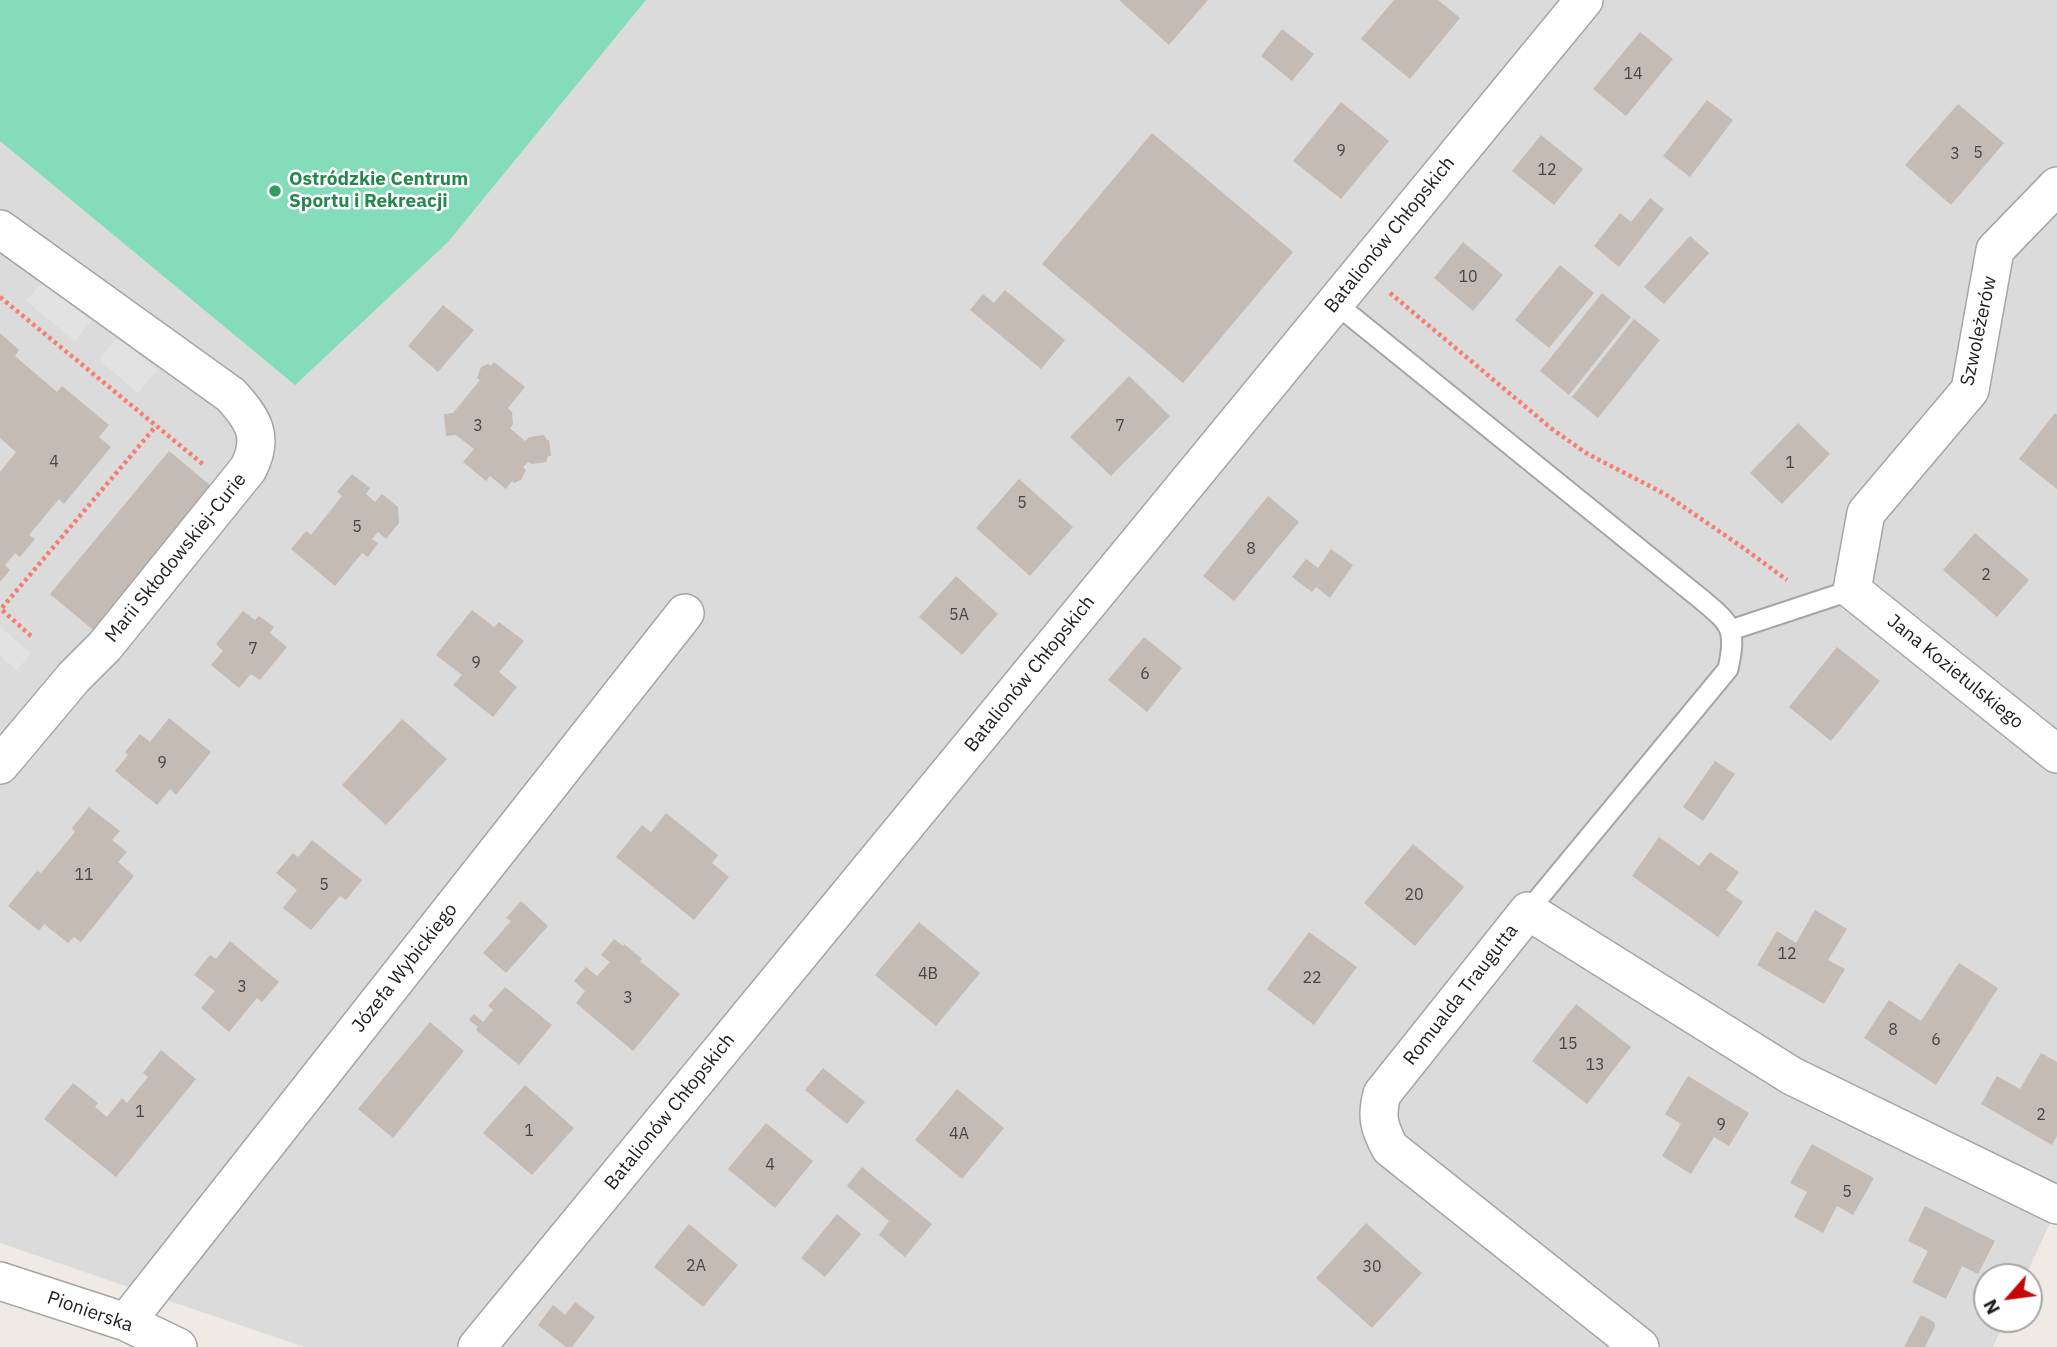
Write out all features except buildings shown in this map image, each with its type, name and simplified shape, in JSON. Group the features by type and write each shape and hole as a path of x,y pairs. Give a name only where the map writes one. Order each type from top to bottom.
{"street":[{"name":"Batalionów Chłopskich","path":"477,1347 1584,0"},
{"name":"Szwoleżerów","path":"1852,590 1866,513 1970,390 1995,250 2057,186"},
{"name":"Marii Skłodowskiej-Curie","path":"0,229 231,395 248,413 255,435 254,458 248,470 104,646 74,677 0,765"},
{"name":"Jana Kozietulskiego","path":"1852,590 2057,754"},
{"name":"Józefa Wybickiego","path":"126,1322 685,613"},
{"name":"Romualda Traugutta","path":"1640,1347 1390,1148 1381,1131 1378,1111 1382,1094 1528,911 1792,1076 2057,1205"},
{"name":"Pionierska","path":"0,1281 126,1322 178,1347"}],"lane":[{"path":"1335,303 1701,599 1724,619 1731,630 1732,651 1728,669 1528,911"},
{"path":"1731,630 1852,590"}],"path":[{"path":"1362,270 1552,429 1586,453 1665,495 1817,602"},
{"path":"0,297 233,489"},
{"path":"31,636 1,609 156,426"}],"shaded area":[{"path":"0,0 2057,0 2057,1208 2031,1263 1973,1263 1973,1333 2000,1333 1993,1347 304,1347 0,1243"},
{"path":"43,281 91,321 75,341 26,301"},
{"path":"118,337 157,370 138,393 99,360"},
{"path":"0,627 31,653 17,670 0,656"}],"green space":[{"name":"Ostródzkie Centrum Sportu i Rekreacji","path":"0,0 646,0 448,242 295,385 0,141"}],"place":[{"name":"Ostródzkie Centrum Sportu i Rekreacji","path":"275,191"}]}
